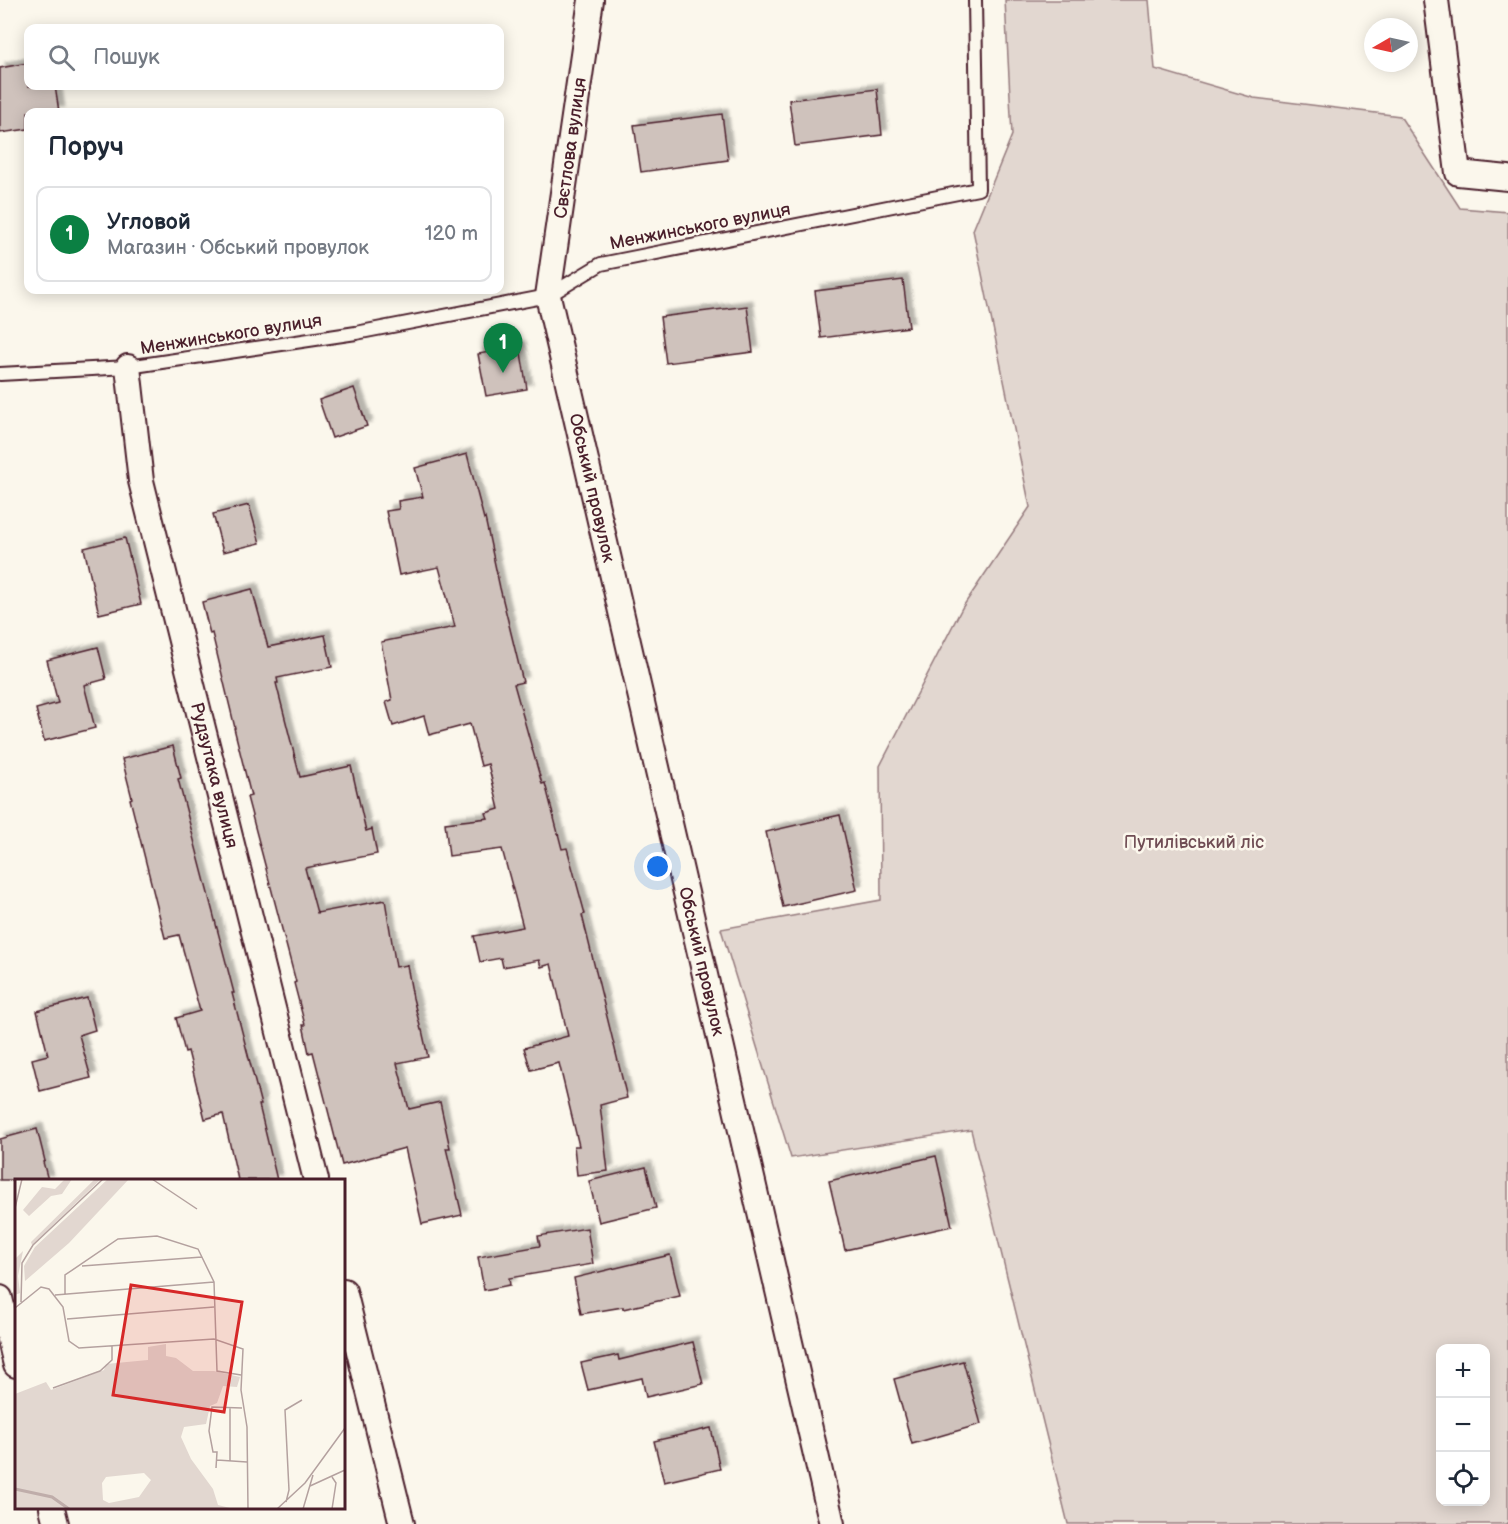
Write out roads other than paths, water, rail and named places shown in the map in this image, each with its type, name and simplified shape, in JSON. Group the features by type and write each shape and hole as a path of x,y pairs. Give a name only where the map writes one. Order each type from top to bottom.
{"street":[{"name":"Свєтлова вулиця","path":"548,296 591,0"},
{"path":"1436,0 1458,173 1508,178"},
{"name":"Обський провулок","path":"548,296 832,1524"},
{"name":"Рудзутака вулиця","path":"128,368 141,481 316,1179"},
{"path":"345,1295 402,1524"},
{"path":"0,1298 15,1361"},
{"path":"52,1509 56,1524"}],"lane":[{"name":"Менжинського вулиця","path":"0,374 128,368 356,333 548,296 601,264 978,189 975,0"}],"place":[{"name":"Угловой","path":"503,373"}],"park label":[{"name":"Путилівський ліс","path":"1194,842"}]}
